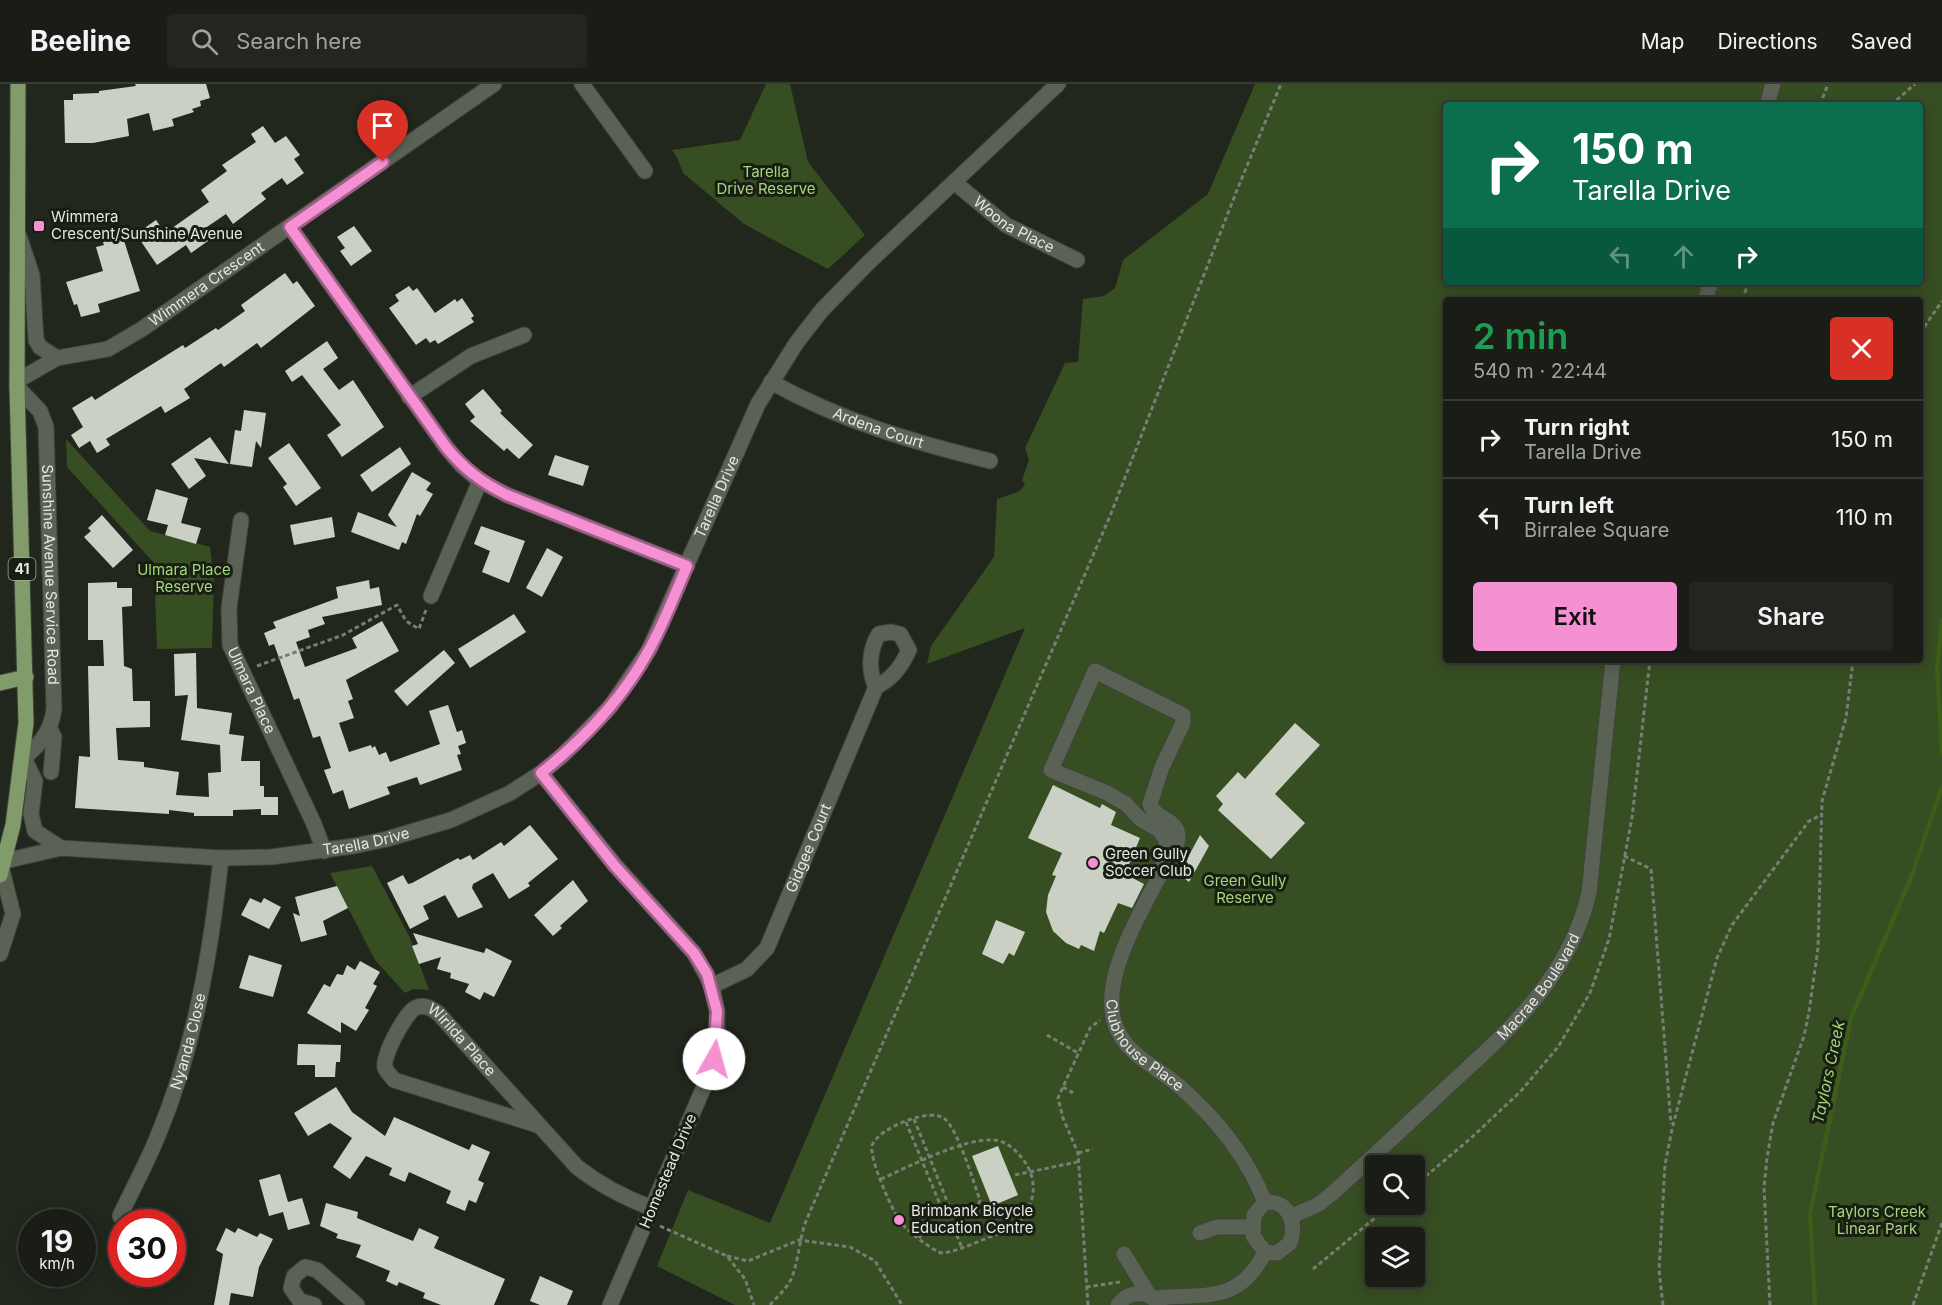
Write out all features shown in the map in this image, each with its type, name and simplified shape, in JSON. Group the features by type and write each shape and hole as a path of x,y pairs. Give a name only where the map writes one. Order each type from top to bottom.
{"main road":[{"name":"41","path":"2,869 13,825 24,758 26,677 17,384 18,84"},
{"path":"0,683 26,677"}],"street":[{"name":"Wimmera Crescent","path":"57,358 89,354 120,343 494,84"},
{"path":"582,84 645,171"},
{"name":"Tarella Drive","path":"2,869 61,848 221,858 271,857 324,851 387,839 451,820 510,793 541,773 590,729 628,684 649,650 745,432 771,382 822,310 868,262 1058,84"},
{"path":"1768,102 1773,84"},
{"name":"Woona Place","path":"954,182 1006,225 1077,260"},
{"path":"290,227 409,398 451,454 480,481 507,495 687,566"},
{"path":"17,384 57,358 40,347 36,340 32,275 18,233"},
{"path":"409,398 471,356 524,335"},
{"name":"Ardena Court","path":"771,382 835,415 934,447 990,461"},
{"name":"Sunshine Avenue Service Road","path":"17,384 40,411 46,427 54,709 50,729 54,737 51,772"},
{"path":"431,596 480,481"},
{"name":"Ulmara Place","path":"242,520 228,626 230,645 245,682 314,824 324,851"},
{"name":"Macrae Boulevard","path":"1290,1217 1319,1204 1334,1192 1485,1052 1523,1014 1562,963 1583,920 1591,883 1613,663"},
{"path":"1095,671 1183,715 1183,723 1150,798 1154,812 1171,821 1179,833 1174,848 1162,868 1168,847 1164,835 1107,793 1051,770 1095,671"},
{"name":"Gidgee Court","path":"712,986 747,969 767,948 876,687"},
{"path":"24,758 42,742 50,729"},
{"name":"Tarella Drive","path":"24,758 35,781 31,814 34,831 61,848"},
{"name":"Homestead Drive","path":"541,773 615,866 694,953 712,986 717,1011 714,1059 610,1305"},
{"name":"Nyanda Close","path":"123,1209 159,1133 183,1064 212,935 221,858"},
{"name":"Clubhouse Place","path":"1162,868 1117,967 1112,1000 1113,1018 1120,1035 1131,1048 1178,1085 1232,1142 1246,1162 1265,1202"},
{"path":"0,954 13,914 2,869"},
{"name":"Wirilda Place","path":"537,1125 394,1080 386,1069 385,1058 406,1017 417,1007 428,1006 438,1012 537,1125 591,1179 630,1200 650,1214"},
{"path":"1265,1202 1279,1203 1290,1217 1293,1230 1290,1243 1277,1253 1265,1251 1256,1242 1252,1227 1257,1209 1265,1202"},
{"path":"1200,1233 1217,1227 1252,1227"},
{"path":"1118,1305 1129,1295 1154,1300 1181,1295 1188,1301 1237,1288 1256,1270 1265,1251"},
{"path":"1124,1254 1135,1275 1154,1300"},
{"path":"314,1305 300,1301 291,1288 294,1276 305,1267 317,1270 357,1305"}],"path":[{"path":"770,1305 788,1284 793,1274 799,1240 1110,516 1237,190 1281,84"},
{"path":"1821,102 1828,84"},
{"path":"1894,102 1915,84"},
{"path":"1923,329 1942,301"},
{"path":"245,682 260,675 256,665 343,635 397,605 406,621 419,629 431,596"},
{"path":"1770,1305 1764,1188 1773,1123 1804,1036 1814,981 1818,948 1821,815 1827,781 1846,718 1853,663"},
{"path":"1663,1305 1659,1270 1665,1165 1672,1129 1717,958 1732,925 1809,821 1821,815"},
{"path":"1624,856 1651,869 1672,1129"},
{"path":"1088,1305 1078,1153 1063,1118 1058,1098 1078,1053 1096,1021 1113,1018"},
{"path":"1047,1035 1078,1053"},
{"path":"1063,1087 1073,1093"},
{"path":"881,1179 959,1147 978,1141 1001,1142 1018,1154 1031,1171 1033,1196 1023,1216 1007,1229 962,1248 941,1253 899,1221 881,1179 873,1158 872,1144 883,1132 927,1114 942,1116 950,1125 959,1147 980,1204 958,1215"},
{"path":"906,1122 944,1214 942,1222 946,1228 954,1228 960,1221 958,1215 951,1211 914,1119"},
{"path":"1078,1153 1094,1149"},
{"path":"1015,1175 1077,1162"},
{"path":"944,1214 951,1211"},
{"path":"650,1214 727,1256 748,1260 799,1240 850,1247 869,1256 882,1269 902,1305"},
{"path":"1313,1269 1379,1215"},
{"path":"919,1238 925,1229 942,1222"},
{"path":"1914,1305 1942,1223"},
{"path":"954,1228 962,1248"},
{"path":"727,1256 745,1280 754,1305"},
{"path":"1086,1287 1120,1283 1135,1275"}],"green space":[{"name":"Tarella Drive Reserve","path":"766,84 790,84 808,162 865,235 828,269 744,224 683,173 672,150 740,140"},
{"name":"Green Gully Reserve","path":"1255,84 1942,84 1942,1305 735,1305 657,1266 688,1190 770,1223 1025,628 927,664 931,646 994,557 997,499 1018,492 1025,485 1022,480 1029,460 1025,448 1065,363 1078,362 1083,299 1104,296 1115,288 1123,260 1208,194"},
{"name":"Ulmara Place Reserve","path":"66,439 150,531 210,547 214,577 212,648 157,649 154,563 67,467"},
{"path":"372,866 409,936 429,990 413,989 405,993 375,960 330,873"}],"building":[{"path":"135,84 206,84 210,98 200,101 201,106 192,109 194,112 172,119 174,126 153,131 149,113 127,119 129,136 93,143 65,143 64,100 73,100 73,94 99,93 99,91 136,86"},
{"path":"263,126 275,143 286,136 300,155 294,159 304,173 287,185 282,178 261,193 266,199 233,224 226,214 201,231 208,241 191,253 186,245 157,265 136,234 156,220 165,233 209,202 201,190 227,171 222,165 256,142 251,134"},
{"path":"354,226 372,251 351,266 340,251 345,248 337,237"},
{"path":"121,231 140,291 98,304 100,312 81,317 66,282 103,271 96,247 104,245 101,237"},
{"path":"285,273 293,284 297,281 315,306 261,348 257,343 224,367 221,363 184,389 190,398 165,413 161,406 106,439 110,445 97,453 90,441 79,448 71,435 83,427 72,408 92,396 95,400 183,345 185,348 216,328 218,330 245,311 241,305"},
{"path":"409,286 413,291 417,288 435,313 455,299 457,302 462,298 474,316 471,318 474,322 438,344 435,340 430,343 426,338 416,345 389,308 399,301 395,295"},
{"path":"327,341 338,358 323,369 339,390 353,380 384,427 342,457 327,435 341,425 302,375 292,382 285,371"},
{"path":"483,389 502,411 500,413 533,445 519,459 507,448 504,451 470,421 475,417 465,404"},
{"path":"244,410 266,413 261,448 256,441 252,467 230,464 235,430 241,431"},
{"path":"210,437 229,464 194,458 206,476 189,489 171,464"},
{"path":"289,443 321,488 296,506 283,487 287,484 268,458"},
{"path":"400,447 411,464 372,492 360,475"},
{"path":"555,455 589,466 583,486 548,475"},
{"path":"412,472 431,483 426,490 433,494 420,516 417,514 406,544 402,542 399,550 351,532 358,512 397,527 388,515"},
{"path":"156,489 188,498 181,523 201,528 196,544 165,535 168,525 147,520"},
{"path":"102,515 133,550 113,568 84,537 91,531 88,528"},
{"path":"332,517 335,537 294,545 290,525"},
{"path":"481,526 525,541 509,583 482,572 490,551 474,544"},
{"path":"547,548 563,557 542,597 526,588"},
{"path":"369,580 370,589 379,587 382,605 322,617 325,624 308,630 310,637 296,642 305,667 357,648 352,638 382,621 399,651 346,680 353,699 348,701 354,718 339,723 349,752 371,745 372,748 375,746 379,755 386,752 390,762 440,744 429,711 448,705 457,732 462,730 466,743 458,746 461,754 457,755 462,770 420,785 417,777 387,787 390,794 349,809 343,790 333,794 324,770 331,768 320,736 313,738 299,698 294,700 274,644 269,646 264,633 276,628 273,622 338,598 336,587"},
{"path":"117,582 117,588 132,588 132,606 122,607 124,666 132,669 133,701 150,701 150,727 116,728 118,760 144,762 144,767 179,772 176,795 209,797 208,773 221,772 220,745 181,740 188,695 175,696 174,654 196,653 197,708 232,713 229,734 244,736 241,761 260,761 260,786 264,786 264,797 278,797 278,815 261,815 261,809 233,810 233,816 194,816 194,813 169,810 169,814 75,808 79,756 90,757 88,666 104,666 103,640 88,640 88,583"},
{"path":"514,614 526,632 470,668 458,649"},
{"path":"444,650 455,663 407,706 394,691"},
{"path":"1295,723 1320,745 1275,794 1305,823 1271,859 1218,810 1223,804 1216,796 1238,772 1245,779"},
{"name":"Green Gully Soccer Club","path":"1053,785 1100,808 1102,804 1116,812 1111,825 1140,838 1125,874 1144,884 1132,908 1118,903 1104,933 1100,931 1094,951 1081,945 1079,949 1066,943 1053,931 1046,912 1048,895 1056,876 1052,875 1062,853 1028,838"},
{"path":"530,825 558,859 528,883 530,886 509,899 493,873 473,884 472,888 483,907 458,918 445,895 423,906 429,919 410,929 387,883 403,875 408,884 412,883 458,858 460,860 470,855 473,860 501,842 504,846"},
{"path":"1200,835 1209,846 1189,882 1179,874"},
{"path":"573,880 588,901 560,926 562,928 553,936 534,915"},
{"path":"337,886 348,908 323,921 327,935 301,942 293,913 300,916 295,897"},
{"path":"250,898 261,903 264,898 281,907 269,929 241,915"},
{"path":"996,920 1025,932 1014,956 1009,953 1003,964 982,954"},
{"path":"413,933 484,953 486,948 512,961 494,997 484,992 480,1000 465,992 469,984 450,978 451,973 437,969 441,957 419,964 412,946 418,944"},
{"path":"249,955 282,965 273,997 239,988"},
{"path":"360,961 380,972 373,984 377,986 365,1008 369,1010 356,1031 341,1022 341,1033 307,1013 324,984 330,987 337,974 343,975 347,965 355,970"},
{"path":"298,1044 341,1045 340,1062 336,1062 335,1077 315,1077 315,1065 297,1065"},
{"path":"336,1087 352,1112 385,1136 394,1117 469,1150 472,1144 490,1152 478,1180 484,1183 476,1203 469,1200 465,1211 446,1203 451,1191 409,1172 405,1182 389,1175 392,1168 366,1156 350,1179 333,1167 352,1138 330,1123 308,1136 294,1113"},
{"path":"998,1146 1018,1195 992,1206 972,1156"},
{"path":"280,1174 288,1202 302,1198 310,1224 288,1230 283,1212 269,1216 259,1180"},
{"path":"326,1203 358,1212 357,1218 413,1241 419,1228 439,1237 434,1248 505,1279 494,1305 441,1305 423,1298 425,1293 399,1282 397,1286 386,1281 390,1271 356,1257 361,1245 336,1238 338,1234 320,1226"},
{"path":"226,1228 235,1233 238,1228 257,1237 260,1233 273,1239 259,1267 253,1297 231,1293 229,1305 214,1305 223,1254 216,1250"},
{"path":"540,1276 573,1291 567,1305 540,1305 530,1301"}],"waterway":[{"name":"Taylors Creek","path":"1942,620 1937,667 1942,753"},
{"name":"Taylors Creek","path":"1815,1305 1810,1214 1851,1018 1910,880 1942,787"}],"place":[{"name":"Wimmera Crescent/Sunshine Avenue","path":"39,226"},
{"name":"Green Gully Soccer Club","path":"1093,863"},
{"name":"Brimbank Bicycle Education Centre","path":"899,1220"}],"route":[{"path":"383,162 290,227 409,398 462,466 480,481 507,495 687,566 649,650 628,684 590,729 541,773 615,866 694,953 707,974 717,1011 714,1059"}],"park label":[{"name":"Taylors Creek Linear Park","path":"1877,1220"}]}
